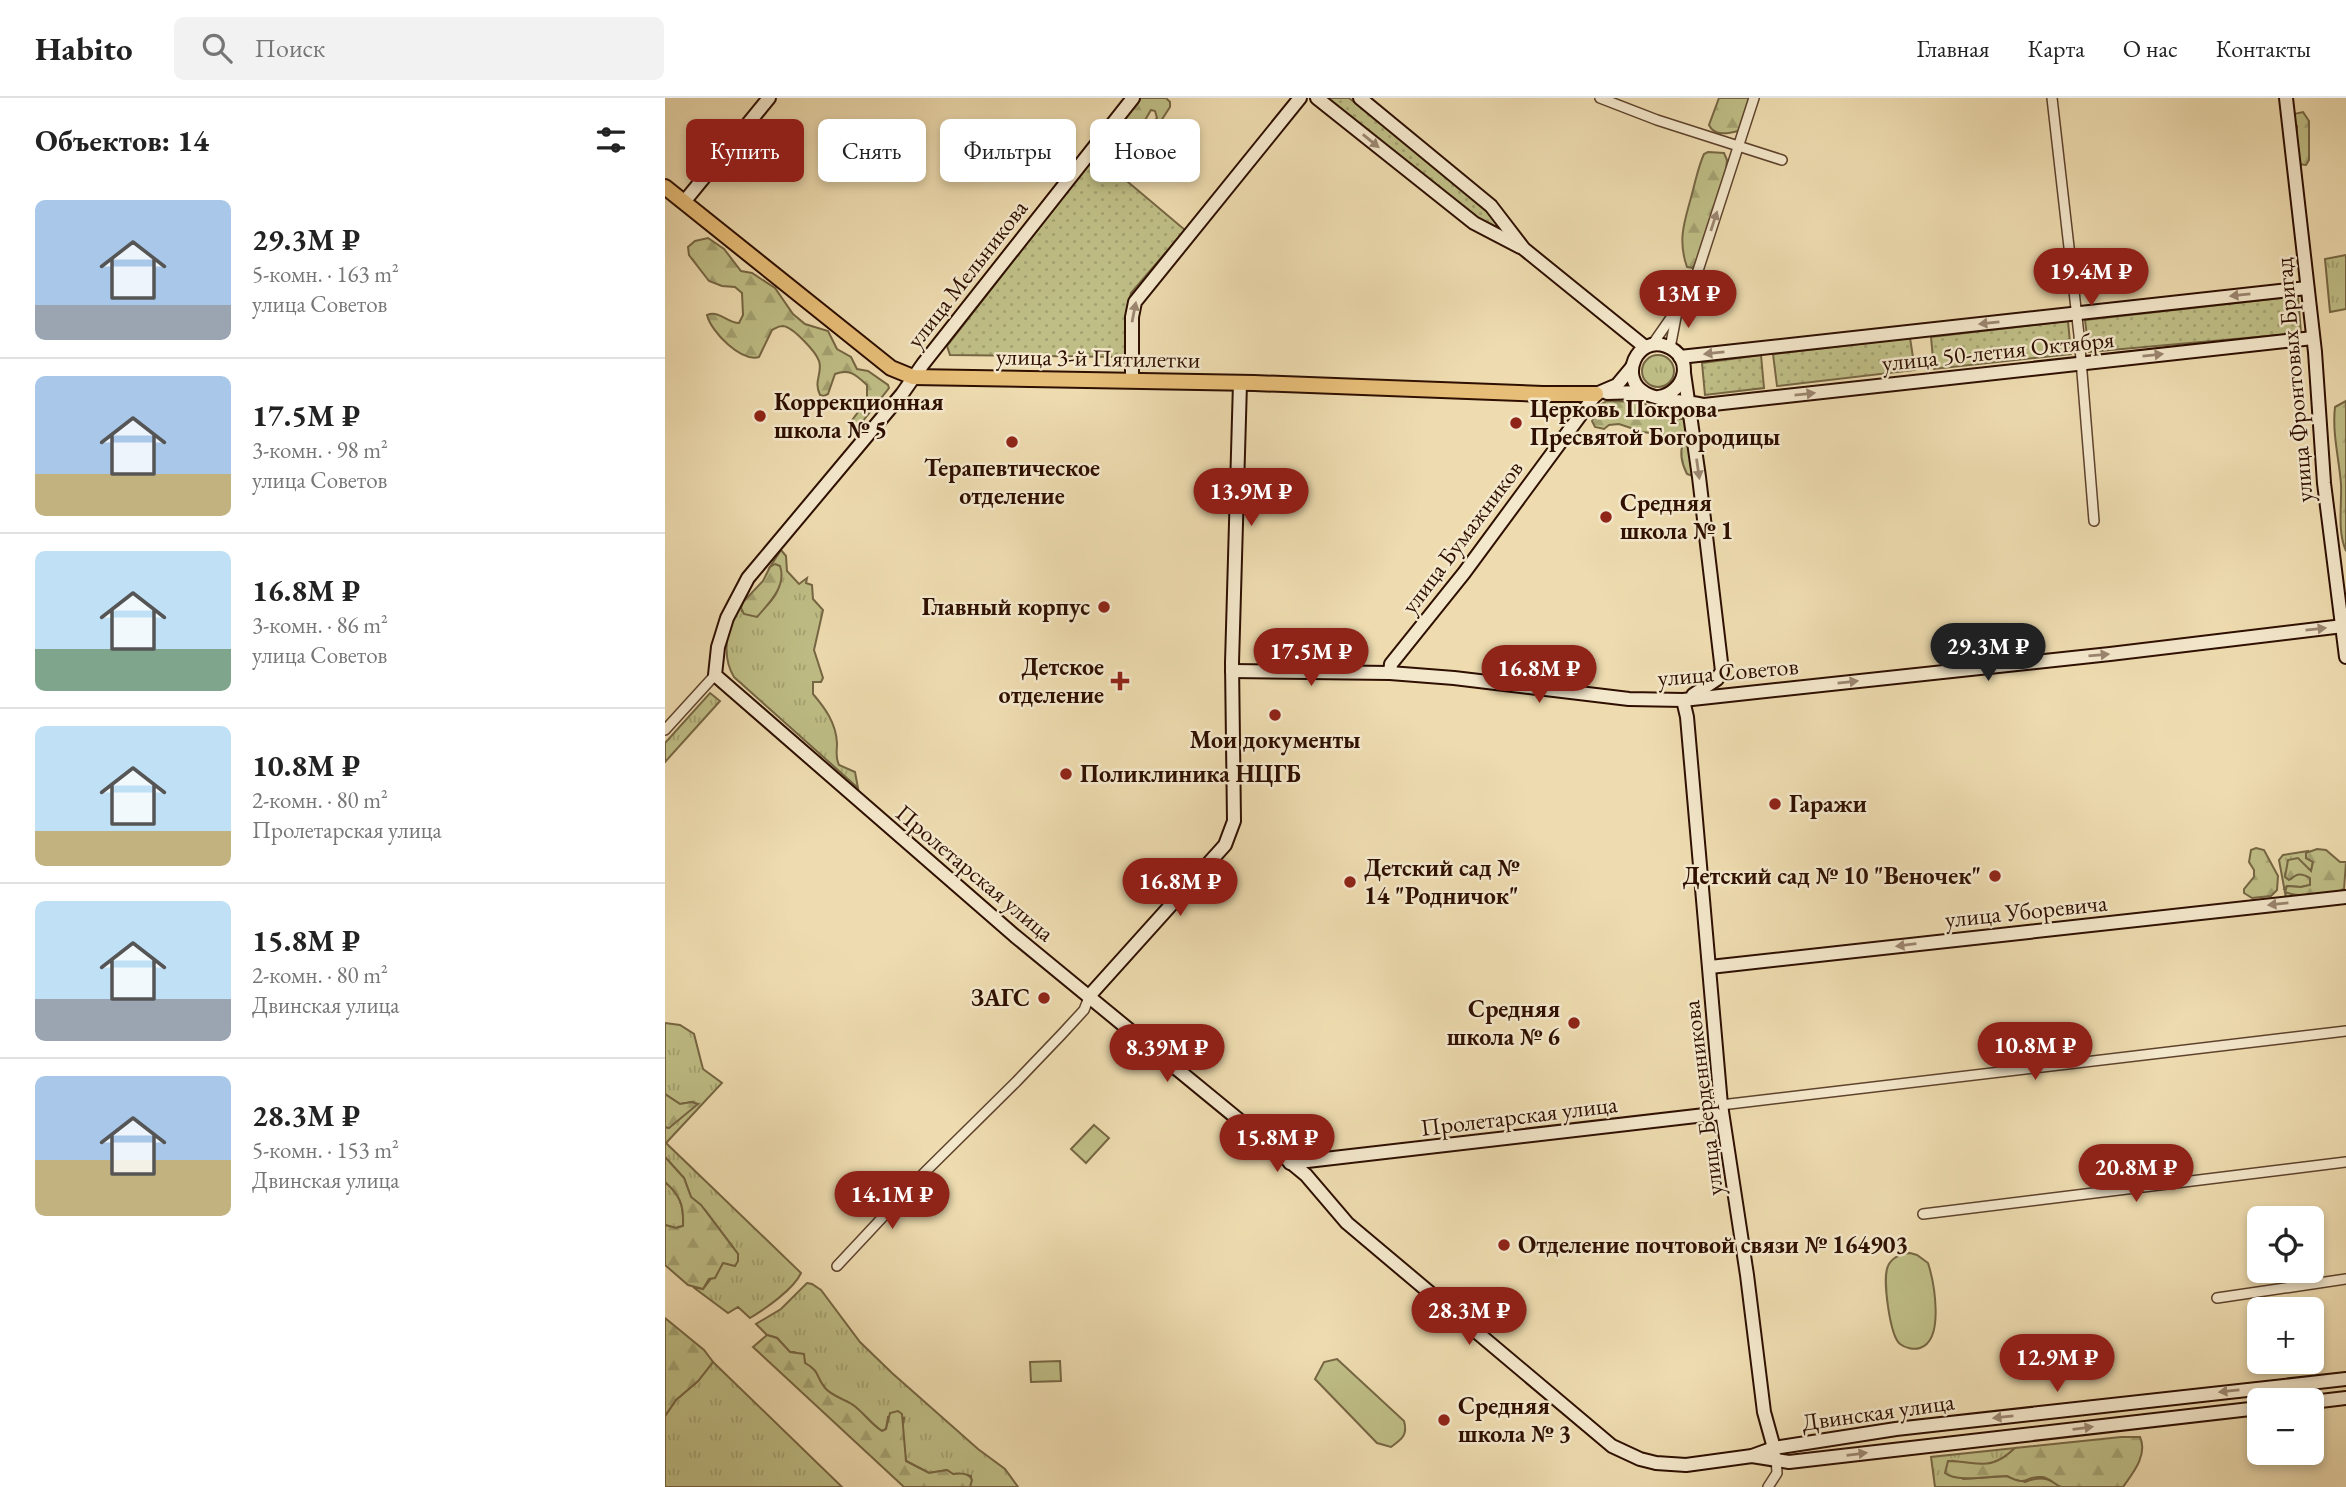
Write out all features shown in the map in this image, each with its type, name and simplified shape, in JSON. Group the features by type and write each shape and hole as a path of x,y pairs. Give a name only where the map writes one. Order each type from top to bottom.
{"main road":[{"name":"улица 3-й Пятилетки","path":"665,187 891,368 913,377 1132,380 1596,394"}],"street":[{"path":"684,202 768,98"},
{"name":"улица Мельникова","path":"715,675 718,646 726,618 748,578 902,394 1133,98"},
{"path":"1132,380 1132,317 1135,303 1300,98"},
{"path":"1317,98 1474,223 1524,249 1618,325 1641,354"},
{"path":"1360,98 1490,206 1524,249"},
{"path":"1600,98 1647,117 1782,160"},
{"path":"1596,394 1617,385 1693,286 1754,98"},
{"path":"2052,98 2082,363 2094,521"},
{"name":"улица Фронтовых Бригад","path":"2286,98 2313,338 2324,483 2346,657"},
{"name":"улица 50-летия Октября","path":"1675,352 2308,288"},
{"path":"1678,307 1675,352 1689,401 1722,671 1732,693"},
{"name":"улица 50-летия Октября","path":"1658,397 1704,405 2313,338"},
{"path":"1641,354 1675,352"},
{"path":"1641,354 1634,381 1642,392"},
{"path":"1596,394 1642,392 1658,397 1667,395 1677,388 1683,373"},
{"path":"837,1266 1084,1010 1090,995 1225,845 1231,832 1234,821 1232,671 1240,383"},
{"name":"улица Бумажников","path":"1390,673 1391,664 1464,573 1596,394"},
{"name":"улица Советов","path":"1232,671 1390,673 1629,699 1683,700 2344,626"},
{"path":"1683,700 1717,679 1722,671"},
{"path":"665,730 715,675"},
{"name":"Пролетарская улица","path":"715,675 1015,936 1090,995 1104,1011 1270,1146"},
{"name":"улица Берденникова","path":"1683,700 1687,717 1721,1109 1745,1261 1764,1412 1776,1454"},
{"name":"улица Уборевича","path":"1710,967 2346,897"},
{"name":"Пролетарская улица","path":"1290,1163 1459,1145 1721,1109 2346,1031"},
{"name":"Двинская улица","path":"1270,1146 1306,1175 1347,1223 1612,1446 1640,1459 1686,1465 1776,1454 1896,1429 2346,1379"},
{"path":"1306,1175 1322,1158"},
{"path":"1923,1214 2346,1162"},
{"path":"2217,1298 2346,1279"},
{"path":"2324,1401 2346,1398"},
{"name":"Двинская улица","path":"1776,1454 1789,1462 2247,1409"},
{"path":"1768,1487 1777,1473 1776,1454"}],"green space":[{"path":"1141,98 1166,98 1170,102 1162,119 1156,119 1155,111 1151,110 1146,119 1123,119"},
{"path":"1327,98 1349,98 1475,199 1498,223 1494,228 1466,210"},
{"path":"1719,98 1749,98 1738,131 1717,133 1711,129 1709,125"},
{"path":"2303,112 2309,121 2309,160 2306,165 2299,164 2296,148 2297,126 2292,121 2294,114"},
{"path":"1724,153 1727,160 1726,170 1692,268 1687,267 1684,256 1684,226 1699,166 1704,154"},
{"path":"1090,163 1090,182 1128,182 1185,230 1131,293 1126,315 1125,357 950,355 947,346"},
{"path":"708,238 724,249 741,271 752,273 775,288 793,314 805,324 828,331 837,349 851,357 857,369 868,371 888,385 889,388 859,426 854,428 850,423 867,400 867,385 853,374 840,372 835,374 828,394 820,395 817,385 819,361 809,346 787,327 772,330 759,357 744,355 720,337 707,315 720,315 739,323 743,315 742,293 735,287 709,281 689,255 688,247 695,241"},
{"path":"2346,255 2346,309 2330,312 2325,259"},
{"path":"2298,296 2301,333 2089,352 2085,320"},
{"path":"2068,321 2071,354 1934,369 1931,337"},
{"path":"1910,338 1915,370 1777,386 1773,354"},
{"path":"1658,355 1669,360 1674,371 1669,382 1658,387 1647,382 1642,371 1647,360"},
{"path":"1761,355 1764,388 1705,395 1702,363"},
{"path":"1607,401 1640,402 1680,419 1687,419 1693,476 1687,474 1682,463 1683,443 1672,436 1643,432 1619,424 1609,425 1604,429 1595,427 1592,421 1598,412 1598,406"},
{"path":"2346,401 2346,551 2341,527 2341,484 2334,417 2335,407"},
{"path":"781,550 786,556 787,571 799,584 807,578 806,583 812,585 813,599 823,610 814,650 823,678 821,682 813,682 813,694 826,710 835,729 839,765 855,772 858,788 734,677 730,669 727,640 732,620 742,604 742,611 762,610 772,600 778,589 779,578 775,565 770,567"},
{"path":"775,564 780,566 782,573 776,594 757,617 744,614 741,608 743,602"},
{"path":"710,693 720,701 665,762 665,743"},
{"path":"2317,849 2326,850 2340,862 2346,862 2344,889 2315,895 2285,892 2287,886 2310,885 2310,878 2301,874 2289,880 2285,877 2288,860 2298,858 2311,871 2313,862 2306,858 2306,853"},
{"path":"2251,850 2264,850 2278,876 2277,890 2271,896 2252,898 2244,893 2244,889 2254,877 2254,870 2249,862"},
{"path":"2308,851 2306,858 2313,862 2311,871 2304,866 2286,871 2285,875 2291,879 2296,874 2304,874 2310,878 2310,885 2287,886 2284,889 2279,860 2283,855"},
{"path":"2284,889 2293,895 2308,896 2286,898"},
{"path":"665,1023 680,1025 694,1034 703,1069 722,1083 666,1143 801,1273 786,1292 750,1318 738,1307 728,1313 693,1287 703,1289 723,1263 738,1254 705,1210 691,1197 684,1178 665,1157 665,1127 669,1128 692,1102 680,1104 665,1094"},
{"path":"665,1094 680,1104 698,1104 669,1128 665,1127"},
{"path":"1094,1125 1109,1138 1086,1163 1071,1149"},
{"path":"665,1157 684,1178 691,1197 701,1205 738,1254 735,1266 723,1263 715,1278 709,1279 703,1289 688,1285 665,1265 665,1225 676,1228 683,1226 683,1219 680,1201 665,1182"},
{"path":"665,1182 680,1201 683,1226 676,1228 665,1225"},
{"path":"1910,1253 1928,1263 1936,1310 1933,1334 1928,1343 1915,1349 1900,1344 1896,1339 1887,1294 1888,1266 1897,1256"},
{"path":"807,1283 821,1290 860,1342 892,1373 978,1449 1005,1469 1018,1487 970,1487 971,1476 953,1474 947,1470 929,1473 906,1461 902,1432 904,1418 888,1417 886,1429 882,1431 853,1405 828,1391 805,1363 804,1358 790,1352 777,1338 767,1335 756,1324 781,1309"},
{"path":"665,1318 704,1350 713,1362 698,1381 676,1400 665,1416"},
{"path":"767,1335 777,1338 790,1352 804,1354 805,1363 816,1372 828,1391 853,1405 882,1431 886,1429 890,1413 898,1411 902,1414 906,1461 929,1473 947,1470 953,1474 966,1474 972,1480 970,1487 904,1487 753,1347"},
{"path":"1337,1359 1404,1421 1403,1436 1391,1447 1377,1443 1315,1379 1324,1362"},
{"path":"1060,1361 1061,1381 1031,1382 1030,1362"},
{"path":"713,1362 842,1487 665,1487 665,1416 676,1400 698,1381"},
{"path":"2140,1437 2142,1444 2138,1464 2123,1487 2062,1487 2042,1477 2023,1481 2007,1476 1957,1478 1945,1473 1948,1461 1983,1464 1998,1461 2015,1448"},
{"path":"2015,1448 2001,1459 1986,1464 1953,1461 1963,1479 2007,1476 2025,1482 2044,1479 2061,1487 1935,1487 1931,1457"}],"place":[{"name":"Коррекционная школа № 5","path":"760,416"},
{"name":"Церковь Покрова Пресвятой Богородицы","path":"1516,423"},
{"name":"Терапевтическое отделение","path":"1012,442"},
{"name":"Средняя школа № 1","path":"1606,517"},
{"name":"Главный корпус","path":"1104,607"},
{"name":"Детское отделение","path":"1120,681"},
{"name":"Мои документы","path":"1275,715"},
{"name":"Поликлиника НЦГБ","path":"1066,774"},
{"name":"Гаражи","path":"1775,804"},
{"name":"Детский сад № 10 \"Веночек\"","path":"1995,876"},
{"name":"Детский сад № 14 \"Родничок\"","path":"1350,882"},
{"name":"ЗАГС","path":"1044,998"},
{"name":"Средняя школа № 6","path":"1574,1023"},
{"name":"Отделение почтовой связи № 164903","path":"1504,1245"},
{"name":"Средняя школа № 3","path":"1444,1420"}]}
